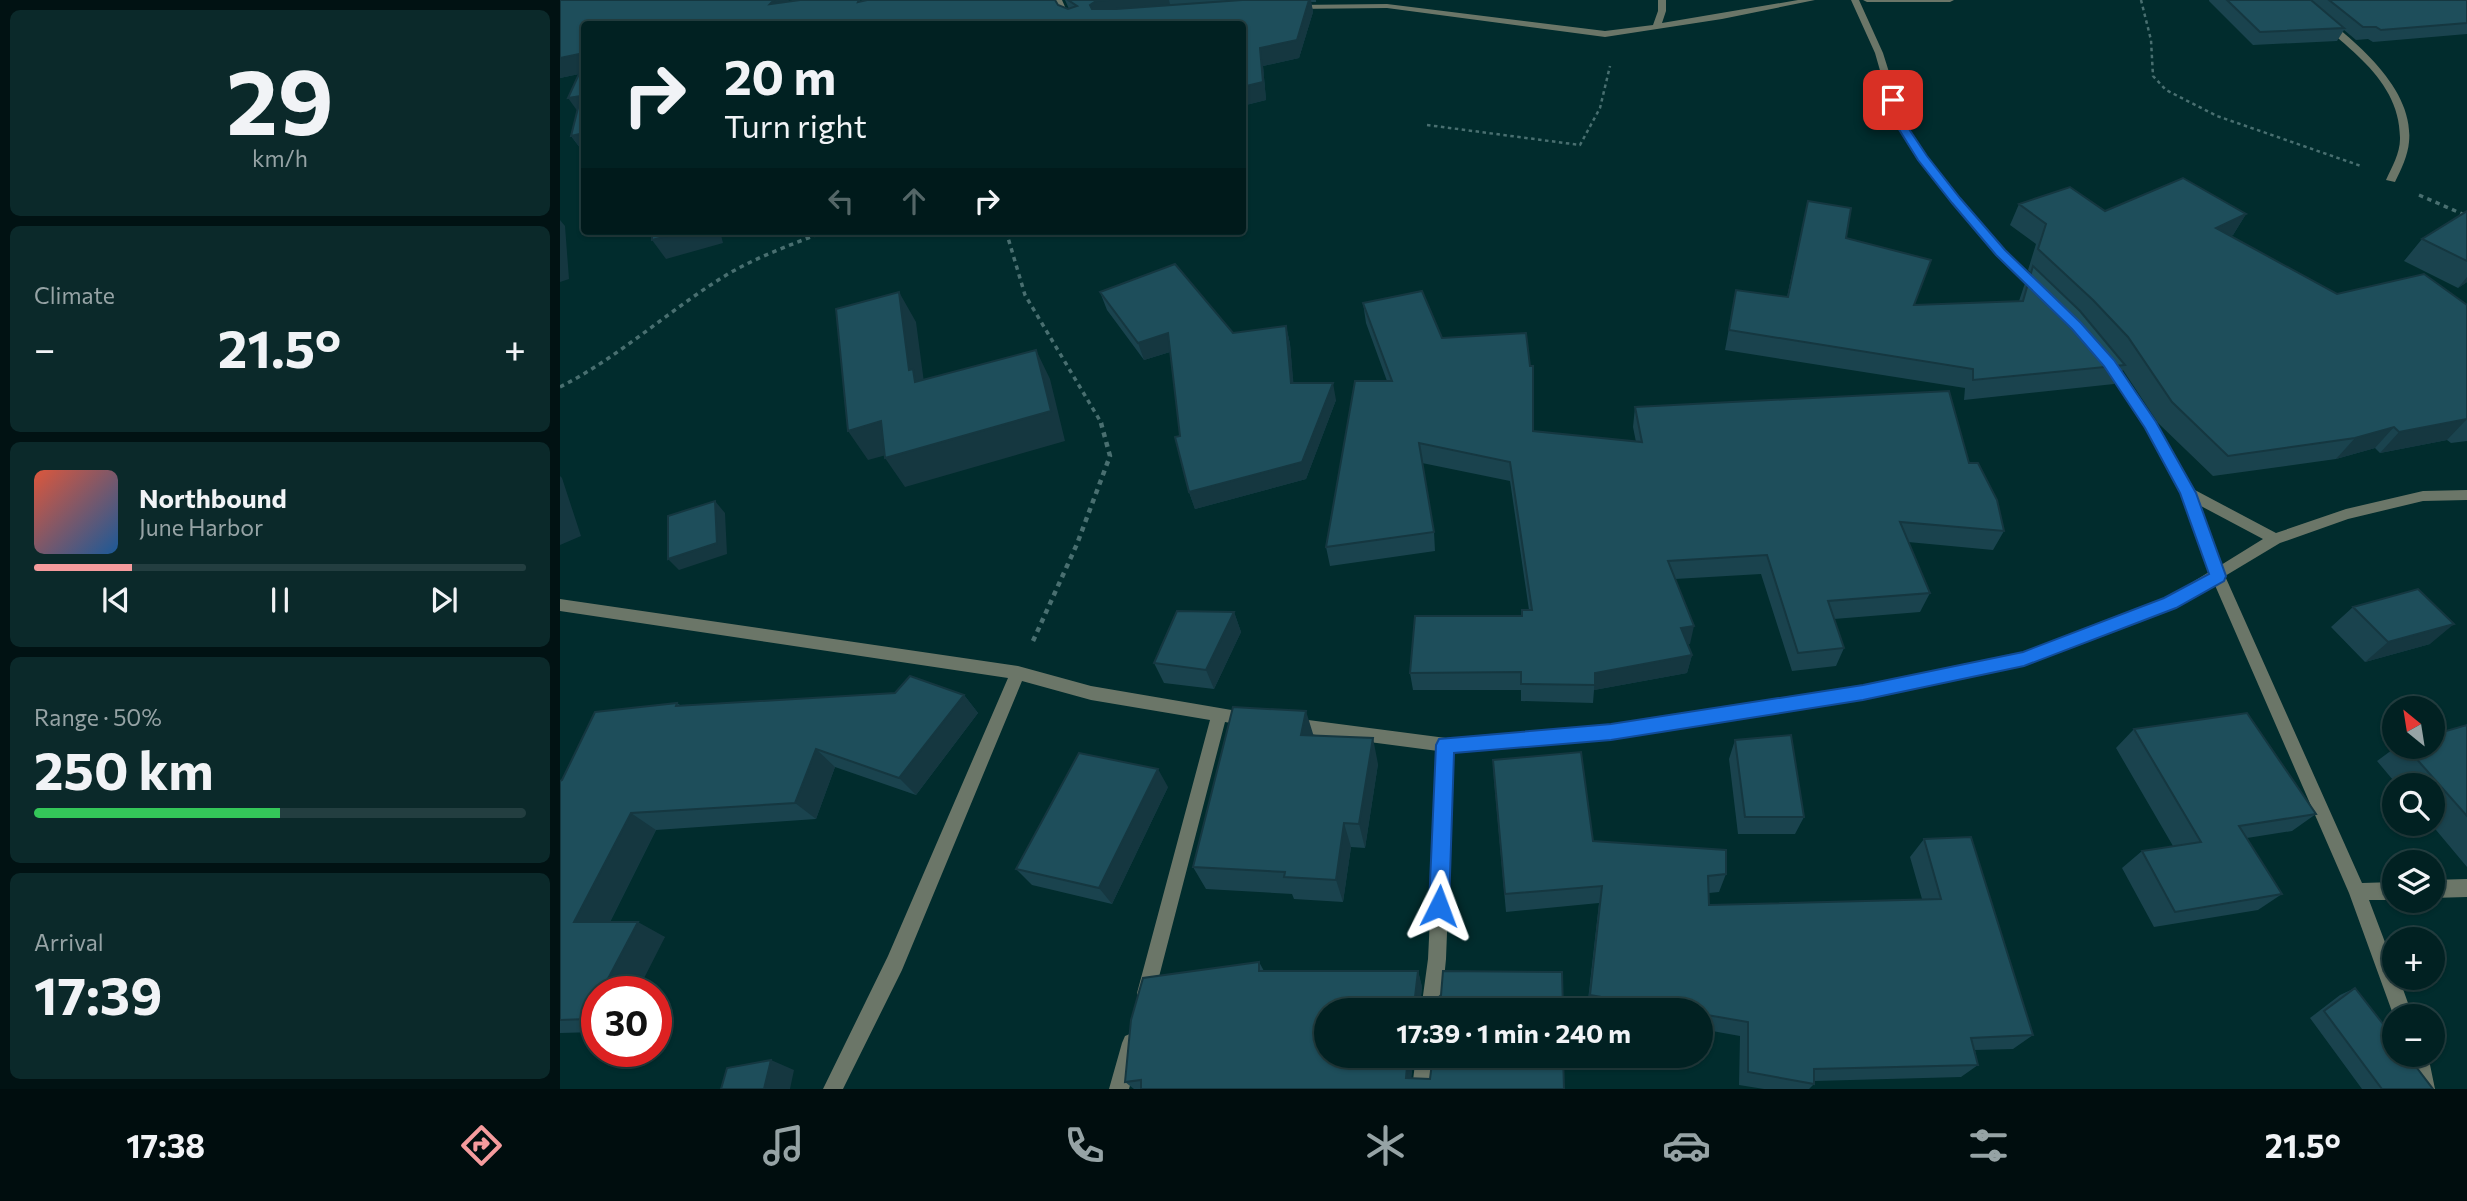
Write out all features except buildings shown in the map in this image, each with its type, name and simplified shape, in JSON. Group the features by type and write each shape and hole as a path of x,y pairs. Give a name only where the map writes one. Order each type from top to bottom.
{"street":[{"path":"1058,0 1066,19 1070,21"},
{"path":"1656,27 1662,11 1662,0"},
{"path":"1289,7 1410,4 1605,33 1656,27 1811,0"},
{"path":"1855,0 1879,53 1900,123 1922,158 2000,253 2048,299"},
{"path":"1867,0 1950,0"},
{"path":"2298,0 2351,42 2397,101 2405,140 2390,180"},
{"path":"2101,354 2151,426 2188,493 2218,576 2357,892 2399,1004"},
{"path":"2188,493 2276,539"},
{"path":"561,607 1018,673 1091,693 1219,715 1446,745 1611,732 1863,693 2024,659 2170,603 2276,539 2346,514 2423,496 2467,495"},
{"path":"833,1089 895,963 1018,673"},
{"path":"1119,1089 1219,715"},
{"path":"1432,998 1437,959 1446,745"},
{"path":"2445,889 2467,888"},
{"path":"2357,892 2382,891"},
{"path":"2420,1067 2425,1089"},
{"path":"1422,1089 1424,1068"}],"path":[{"path":"2141,0 2153,53 2152,74 2156,82 2167,91 2222,118 2356,164 2467,216"},
{"path":"1427,125 1580,145 1594,123 1608,81 1610,69 1605,33"},
{"path":"560,387 596,368 727,275 765,254 815,235"},
{"path":"1007,235 1025,295 1104,428 1110,456 1077,544 1018,673"}],"route":[{"path":"1439,906 1446,745 1611,732 1863,693 2024,659 2170,603 2218,576 2188,493 2151,426 2109,363 2076,326 2000,253 1956,200 1922,158 1900,123 1893,100"}]}
